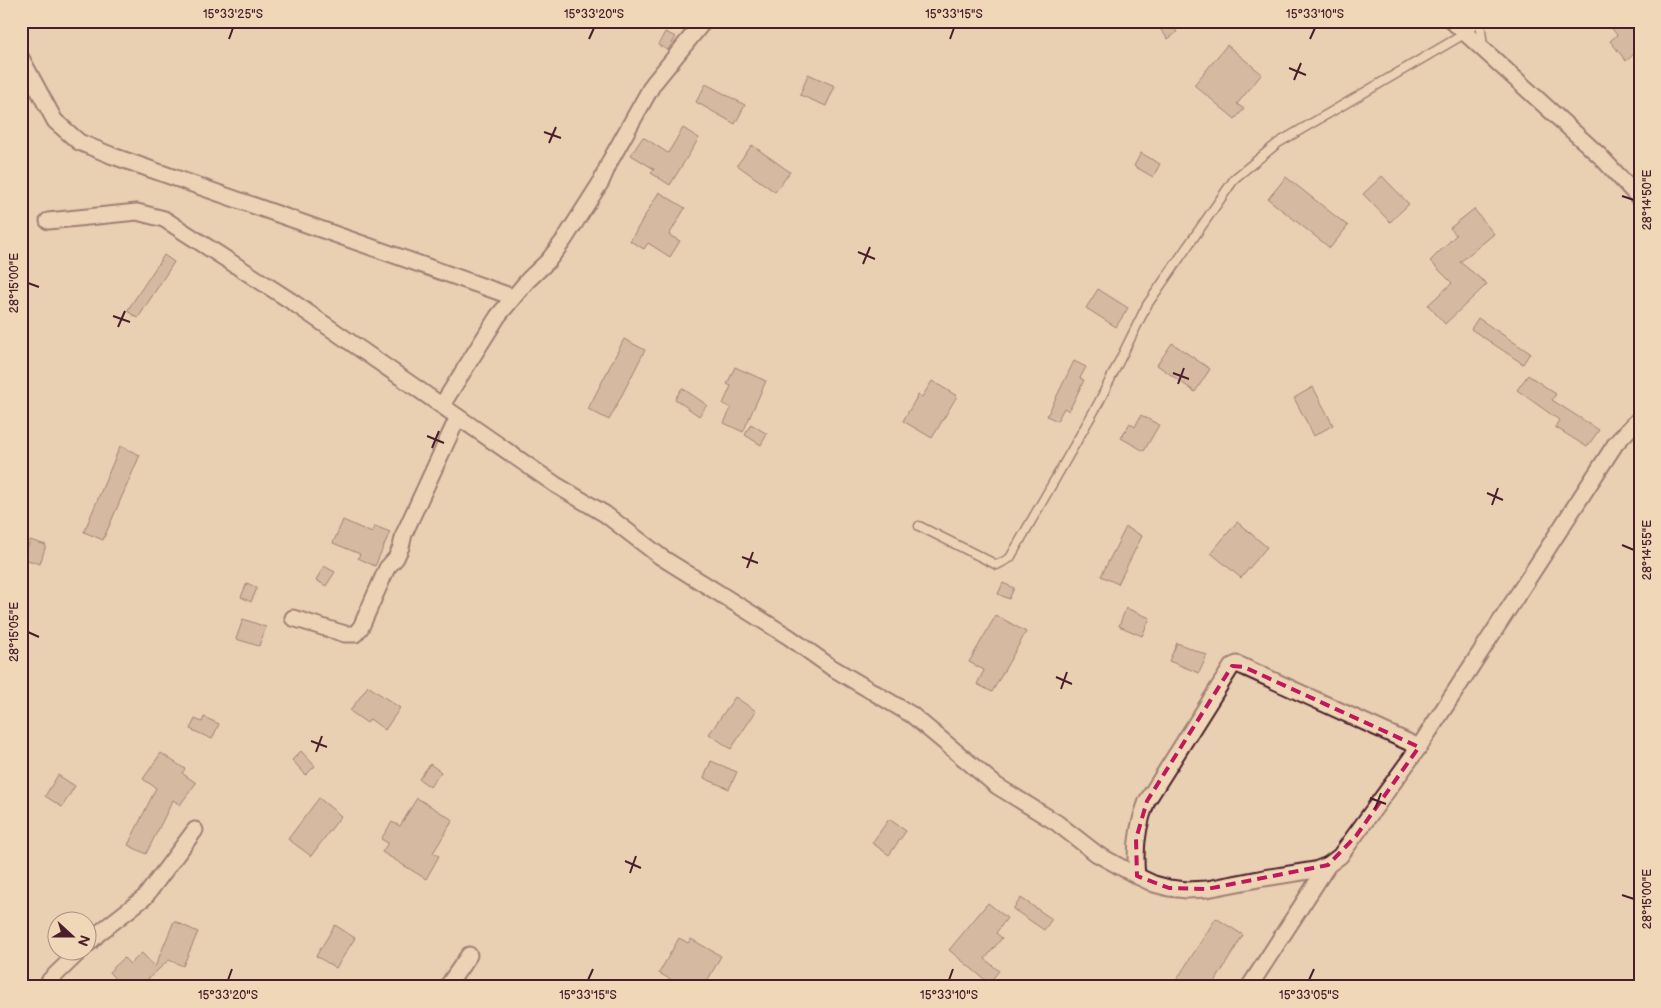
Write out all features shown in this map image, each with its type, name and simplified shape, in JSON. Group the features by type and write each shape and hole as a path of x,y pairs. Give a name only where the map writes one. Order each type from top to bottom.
{"street":[{"path":"442,405 498,316 528,280 548,261 564,240 601,182 610,161 653,84 704,21"},
{"path":"1452,21 1600,156 1640,199"},
{"path":"21,58 55,121 79,142 113,156 513,297"},
{"path":"48,221 137,212 164,219 291,301 556,485 609,517 660,557 789,636 831,667 912,716 1001,789 1057,823 1098,854 1137,876 1154,884 1169,888 1187,890 1207,889 1315,870 1328,865 1340,856 1419,747 1616,443 1640,418"},
{"path":"292,618 345,634 355,634 361,627 387,568 396,558 404,534 458,417"},
{"path":"1137,876 1136,839 1147,801 1232,666 1237,664 1244,667 1419,747"},
{"path":"98,934 145,897 195,830"},
{"path":"1249,987 1328,865"},
{"path":"447,987 469,955"},
{"path":"46,987 50,980 71,960"}],"lane":[{"path":"919,526 997,565 1010,558 1098,404 1147,305 1235,178 1278,142 1466,33 1479,21"},
{"path":"1479,21 1483,49"}],"highlighted area":[{"path":"1232,666 1244,667 1419,747 1356,836 1328,865 1207,889 1169,888 1137,876 1136,839 1147,801"}],"building":[{"path":"1606,21 1629,21 1640,35 1640,49 1626,61 1610,41 1617,35"},
{"path":"1169,22 1177,32 1168,39 1160,29"},
{"path":"665,32 676,37 668,50 658,45"},
{"path":"1227,45 1262,74 1237,104 1244,109 1235,119 1194,85"},
{"path":"808,74 835,86 826,106 800,95"},
{"path":"706,84 745,105 735,124 696,102"},
{"path":"683,128 699,138 670,185 651,173 654,169 631,155 643,137 668,153"},
{"path":"752,145 790,172 775,192 737,165"},
{"path":"1141,153 1160,164 1153,177 1134,166"},
{"path":"1382,176 1409,204 1390,222 1363,194"},
{"path":"1286,177 1348,226 1330,248 1268,199"},
{"path":"659,192 685,208 669,235 680,241 670,257 648,243 644,249 630,241"},
{"path":"1474,209 1494,234 1460,262 1487,284 1445,324 1428,305 1452,283 1430,261 1456,235 1450,228"},
{"path":"164,255 174,262 138,318 127,311"},
{"path":"1098,289 1128,308 1116,327 1086,308"},
{"path":"1478,318 1530,353 1523,364 1471,329"},
{"path":"624,339 645,350 609,420 588,409"},
{"path":"1172,343 1210,369 1195,392 1157,365"},
{"path":"1074,361 1086,367 1080,378 1084,380 1069,411 1064,408 1057,421 1047,416"},
{"path":"735,367 766,381 743,432 724,423 731,408 723,404 731,386 727,384"},
{"path":"1528,375 1556,394 1552,400 1599,430 1587,447 1555,427 1559,420 1517,390"},
{"path":"932,381 957,396 932,438 903,421 918,395 922,397"},
{"path":"1313,387 1333,425 1314,436 1294,398"},
{"path":"682,388 707,405 699,416 675,399"},
{"path":"1141,415 1159,425 1144,451 1121,438 1130,423 1135,427"},
{"path":"751,424 767,434 761,445 745,435"},
{"path":"120,446 140,455 103,540 84,532"},
{"path":"343,520 372,533 375,526 390,532 375,566 358,558 360,554 333,543"},
{"path":"1237,522 1267,547 1241,578 1211,553"},
{"path":"1126,527 1142,536 1118,584 1101,576"},
{"path":"30,540 46,545 40,564 24,559"},
{"path":"324,566 335,572 326,586 316,580"},
{"path":"247,583 257,588 251,602 241,597"},
{"path":"1003,583 1014,588 1009,599 998,594"},
{"path":"1126,608 1150,618 1142,636 1119,626"},
{"path":"996,615 1026,632 992,692 977,684 984,670 969,662"},
{"path":"243,619 266,627 259,646 236,639"},
{"path":"1177,643 1207,655 1199,673 1169,661"},
{"path":"368,686 400,708 385,730 370,719 367,723 350,711"},
{"path":"735,697 756,711 731,749 709,734"},
{"path":"204,717 219,724 212,739 190,729 195,719 202,722"},
{"path":"301,751 315,766 306,775 292,760"},
{"path":"161,753 185,769 182,773 196,783 180,805 173,800 146,854 128,845 156,788 143,779"},
{"path":"711,761 737,772 729,789 704,778"},
{"path":"430,764 441,772 430,787 419,779"},
{"path":"58,775 75,786 62,807 45,796"},
{"path":"319,798 341,816 311,856 288,839"},
{"path":"417,798 453,820 433,853 439,856 426,879 382,852 388,843 381,839 392,822 400,826"},
{"path":"889,819 906,831 889,855 872,843"},
{"path":"1021,898 1052,919 1044,930 1013,909"},
{"path":"988,903 1007,918 996,933 1002,938 985,959 999,971 989,983 949,950"},
{"path":"1216,918 1243,935 1212,987 1172,987"},
{"path":"174,921 198,932 183,966 169,960 139,987 122,987 109,972 124,958 130,964 142,953 155,967"},
{"path":"335,925 355,938 336,968 316,956"},
{"path":"679,938 688,943 691,939 721,956 704,987 684,987 659,973"}]}
